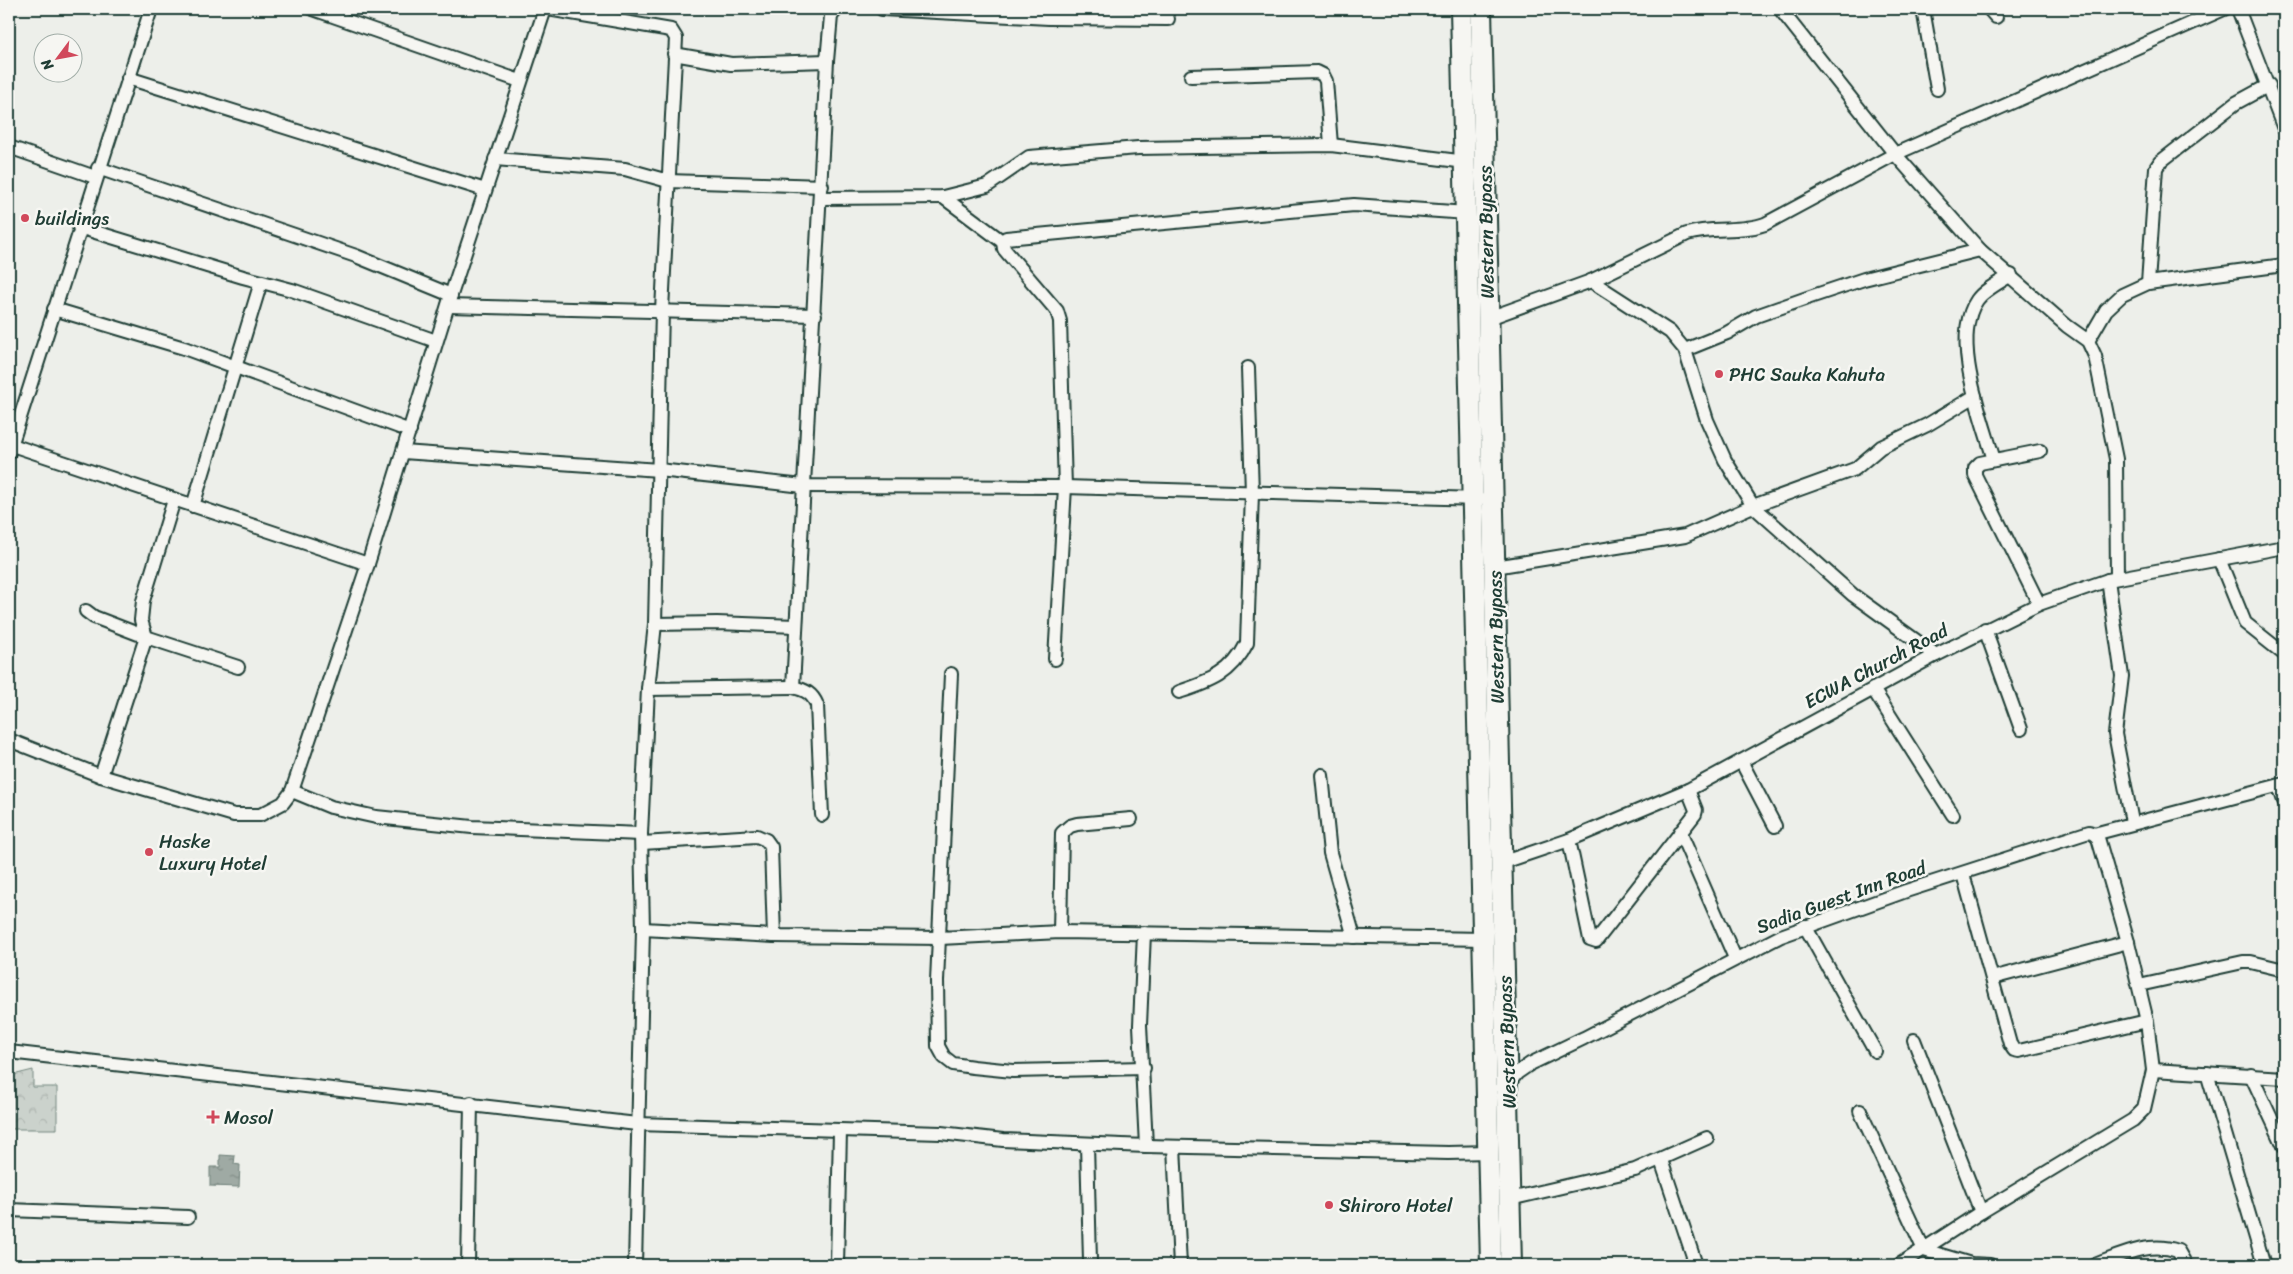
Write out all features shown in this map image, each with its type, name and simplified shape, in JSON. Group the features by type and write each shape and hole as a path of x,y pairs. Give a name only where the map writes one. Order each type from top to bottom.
{"main road":[{"name":"Western Bypass","path":"1461,9 1467,214 1483,499 1494,567 1501,863 1509,1083 1512,1265"},
{"name":"Western Bypass","path":"1481,9 1489,318 1483,499 1485,939 1492,1265"}],"street":[{"path":"150,9 10,447 368,564"},
{"path":"314,9 520,81"},
{"path":"9,740 101,776 234,815 260,816 283,803 292,791 368,564 410,432 436,341 520,81 547,9 671,30 676,38 662,310 655,624 648,689 641,838 643,929 635,1265"},
{"path":"793,687 803,486 815,315 827,61 831,16 838,9"},
{"path":"882,9 1168,19"},
{"path":"1780,9 1895,154 1980,250 2088,341 2095,356 2116,459 2113,579 2122,676 2115,734 2132,822"},
{"path":"1923,9 1937,89"},
{"path":"1489,318 1591,281 1687,234 1696,231 1752,228 1765,224 1895,154 2224,9"},
{"path":"2238,9 2269,85 2280,102 2284,128"},
{"path":"674,54 731,64 827,61"},
{"path":"1191,76 1317,72 1323,75 1326,81 1331,145"},
{"path":"128,78 485,190"},
{"path":"2148,283 2156,168 2160,162 2236,103 2269,85"},
{"path":"495,159 625,169 668,181 821,192 943,197 987,186 1029,157 1138,148 1331,145 1466,162"},
{"path":"9,147 97,172 356,256 449,301 815,315"},
{"path":"943,197 1003,242 1004,249 1057,312 1060,321 1065,487 1055,659"},
{"path":"1003,242 1006,238 1014,236 1354,205 1467,214"},
{"path":"79,227 292,290 436,341"},
{"path":"1685,350 1727,334 1756,316 1813,296 1864,279 1980,250"},
{"path":"2088,341 2106,310 2122,295 2148,283 2284,265"},
{"path":"1994,460 1975,396 1967,359 1968,324 1971,310 1978,298 2010,275"},
{"path":"1591,281 1670,332 1685,350 1707,420 1725,460 1754,506 1853,595 1936,655"},
{"path":"193,506 261,282"},
{"path":"54,309 236,366 410,432"},
{"path":"1178,692 1221,676 1240,658 1247,643 1252,493 1248,368"},
{"path":"1494,567 1685,536 1754,506 1856,469 1881,447 1928,426 1975,396"},
{"path":"2039,604 1975,476 1975,468 1980,463 2040,450"},
{"path":"403,452 659,470 803,486 1065,487 1483,499"},
{"path":"101,776 146,638 141,620 143,601 174,500"},
{"name":"ECWA Church Road","path":"1501,863 1569,840 1688,790 1985,629 2039,604 2113,579 2284,547"},
{"path":"2219,559 2244,623 2284,654"},
{"path":"86,611 94,617 146,638 238,668"},
{"path":"655,624 724,623 796,626"},
{"path":"1985,629 2021,729"},
{"path":"951,674 940,938 936,981 938,1046 944,1057 953,1064 1013,1070 1144,1068"},
{"path":"648,689 793,687 806,690 814,697 817,705 822,815"},
{"path":"1873,689 1954,815"},
{"path":"1742,760 1775,826"},
{"path":"1322,775 1330,853 1354,937"},
{"path":"2281,785 2284,800"},
{"name":"Sadia Guest Inn Road","path":"1509,1083 1517,1073 1530,1064 1602,1029 1735,958 1805,926 2089,832 2094,834 2132,822 2281,785"},
{"path":"1569,840 1590,939 1596,941 1695,814 1696,810 1688,790"},
{"path":"292,791 332,807 376,817 472,827 641,838 757,836 766,840 771,847 774,936"},
{"path":"1060,932 1062,832 1070,826 1077,824 1131,820"},
{"path":"1680,832 1735,958"},
{"path":"1899,1265 1980,1212 2133,1120 2144,1109 2153,1070 2147,1021 2128,942 2098,838 2094,834"},
{"path":"1963,874 2010,1044 2014,1050 2019,1051 2147,1021"},
{"path":"1805,926 1874,1051"},
{"path":"643,929 774,936 940,938 1060,932 1485,939"},
{"path":"1144,934 1140,1025 1144,1068 1146,1146"},
{"path":"1992,978 2128,942"},
{"path":"2139,985 2243,962 2284,970"},
{"path":"1914,1040 1980,1212"},
{"path":"1508,1048 1530,1064"},
{"path":"9,1052 471,1103 638,1124 941,1133 1002,1140 1174,1147 1438,1153 1489,1152"},
{"path":"2153,1070 2284,1078"},
{"path":"2207,1073 2264,1265"},
{"path":"2251,1075 2284,1146"},
{"path":"468,1265 471,1103"},
{"path":"1860,1111 1924,1250 1971,1264 1990,1265"},
{"path":"837,1265 840,1131"},
{"path":"1510,1199 1635,1170 1707,1138"},
{"path":"1087,1144 1090,1261"},
{"path":"1174,1147 1180,1265"},
{"path":"1661,1160 1696,1265"},
{"path":"9,1210 188,1217"},
{"path":"2095,1265 2133,1250 2152,1247 2178,1251 2186,1265"}],"green space":[{"path":"33,1070 33,1087 57,1087 57,1129 9,1129 9,1076"}],"water":[{"path":"220,1155 235,1156 234,1164 240,1165 239,1187 210,1186 210,1167 220,1167"}],"place":[{"name":"buildings","path":"25,218"},
{"name":"PHC Sauka Kahuta","path":"1719,374"},
{"name":"Haske Luxury Hotel","path":"149,852"},
{"name":"Mosol","path":"213,1117"},
{"name":"Shiroro Hotel","path":"1329,1205"}]}
